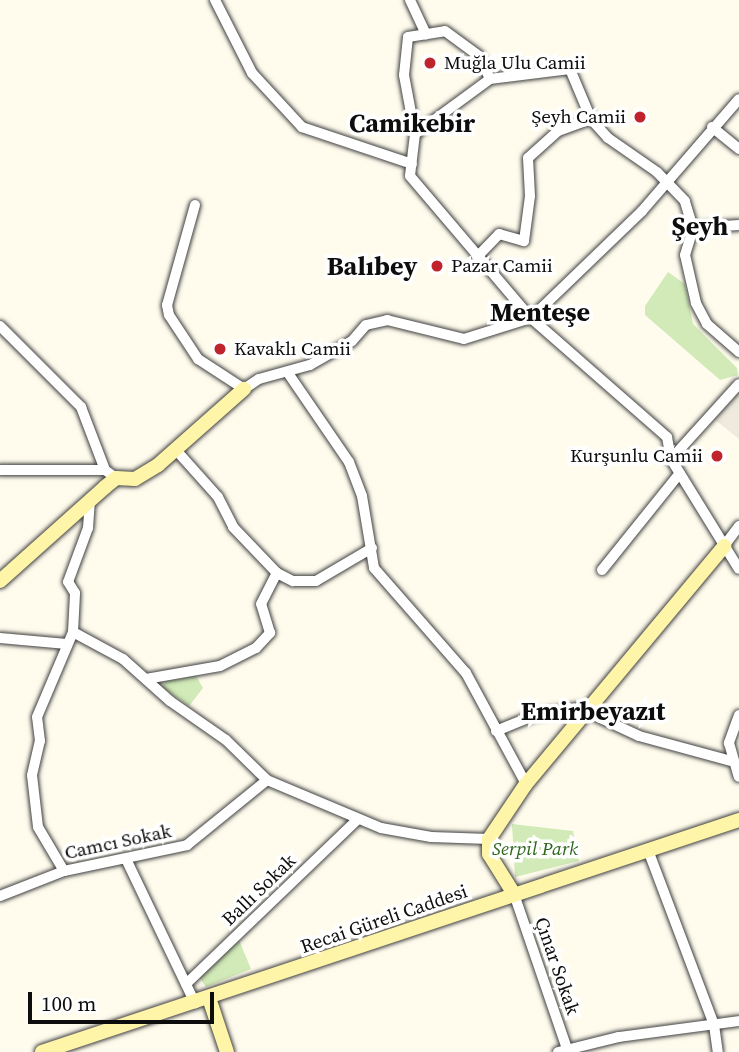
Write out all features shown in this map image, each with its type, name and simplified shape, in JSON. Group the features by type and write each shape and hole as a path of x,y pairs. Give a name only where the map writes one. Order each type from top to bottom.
{"street":[{"path":"215,0 253,73 302,127 412,164"},
{"path":"410,0 426,34"},
{"path":"491,79 480,56 445,31 408,37 404,75 415,134 410,176 531,318 667,437 671,459 739,569"},
{"path":"415,134 491,79 570,69 591,119 608,138 666,180 685,201 693,228 685,255 696,303 707,324 739,352"},
{"path":"0,470 111,474 135,479 176,450 244,389 259,379 288,373 352,341 366,325 387,320 464,339 531,318 642,212 666,180 739,99"},
{"path":"477,257 499,234 524,241 530,196 528,158 558,131 591,119"},
{"path":"712,127 739,149"},
{"path":"195,205 167,305 169,315 198,359 244,389"},
{"path":"693,228 739,225"},
{"path":"0,326 81,407 111,474"},
{"path":"288,373 349,462 362,496 373,568 467,673 526,784"},
{"path":"671,459 739,384"},
{"path":"176,450 218,497 233,527 277,573 293,581 316,581 372,548"},
{"path":"602,570 680,472"},
{"path":"0,581 90,502 111,474"},
{"path":"64,870 38,827 32,775 40,741 37,717 73,632 75,593 68,582 88,528 90,502"},
{"path":"514,894 489,854 489,839 526,784 739,526"},
{"path":"146,679 220,666 256,648 270,634 261,604 277,573"},
{"path":"73,632 123,659 226,740 267,780 356,821 432,838 489,839"},
{"path":"0,638 67,644"},
{"path":"496,731 535,715 587,709 639,736 731,761"},
{"path":"739,715 729,743 731,761 739,777"},
{"name":"Camcı Sokak","path":"0,896 64,870 187,845 267,780"},
{"name":"Recai Güreli Caddesi","path":"42,1052 739,820"},
{"name":"Ballı Sokak","path":"186,984 356,821"},
{"path":"648,850 714,1024 718,1052"},
{"path":"126,859 186,984 202,1000 224,1049"},
{"name":"Çınar Sokak","path":"514,894 562,1051"},
{"path":"562,1051 739,1021"}],"green space":[{"path":"668,272 685,284 693,324 737,368 738,375 720,380 645,315 645,306"},
{"path":"196,676 203,688 189,706 162,687 166,681"},
{"name":"Serpil Park","path":"512,824 573,831 579,861 515,877"},
{"path":"239,940 251,969 206,987 199,977"}],"shaded area":[{"path":"739,391 739,439 715,420"}],"place":[{"name":"Muğla Ulu Camii","path":"430,63"},
{"name":"Şeyh Camii","path":"640,117"},
{"name":"Pazar Camii","path":"437,266"},
{"name":"Kavaklı Camii","path":"220,349"},
{"name":"Kurşunlu Camii","path":"717,456"}],"district":[{"name":"Camikebir","path":"412,124"},
{"name":"Şeyh","path":"700,227"},
{"name":"Balıbey","path":"372,267"},
{"name":"Menteşe","path":"540,313"},
{"name":"Emirbeyazıt","path":"593,712"}]}
